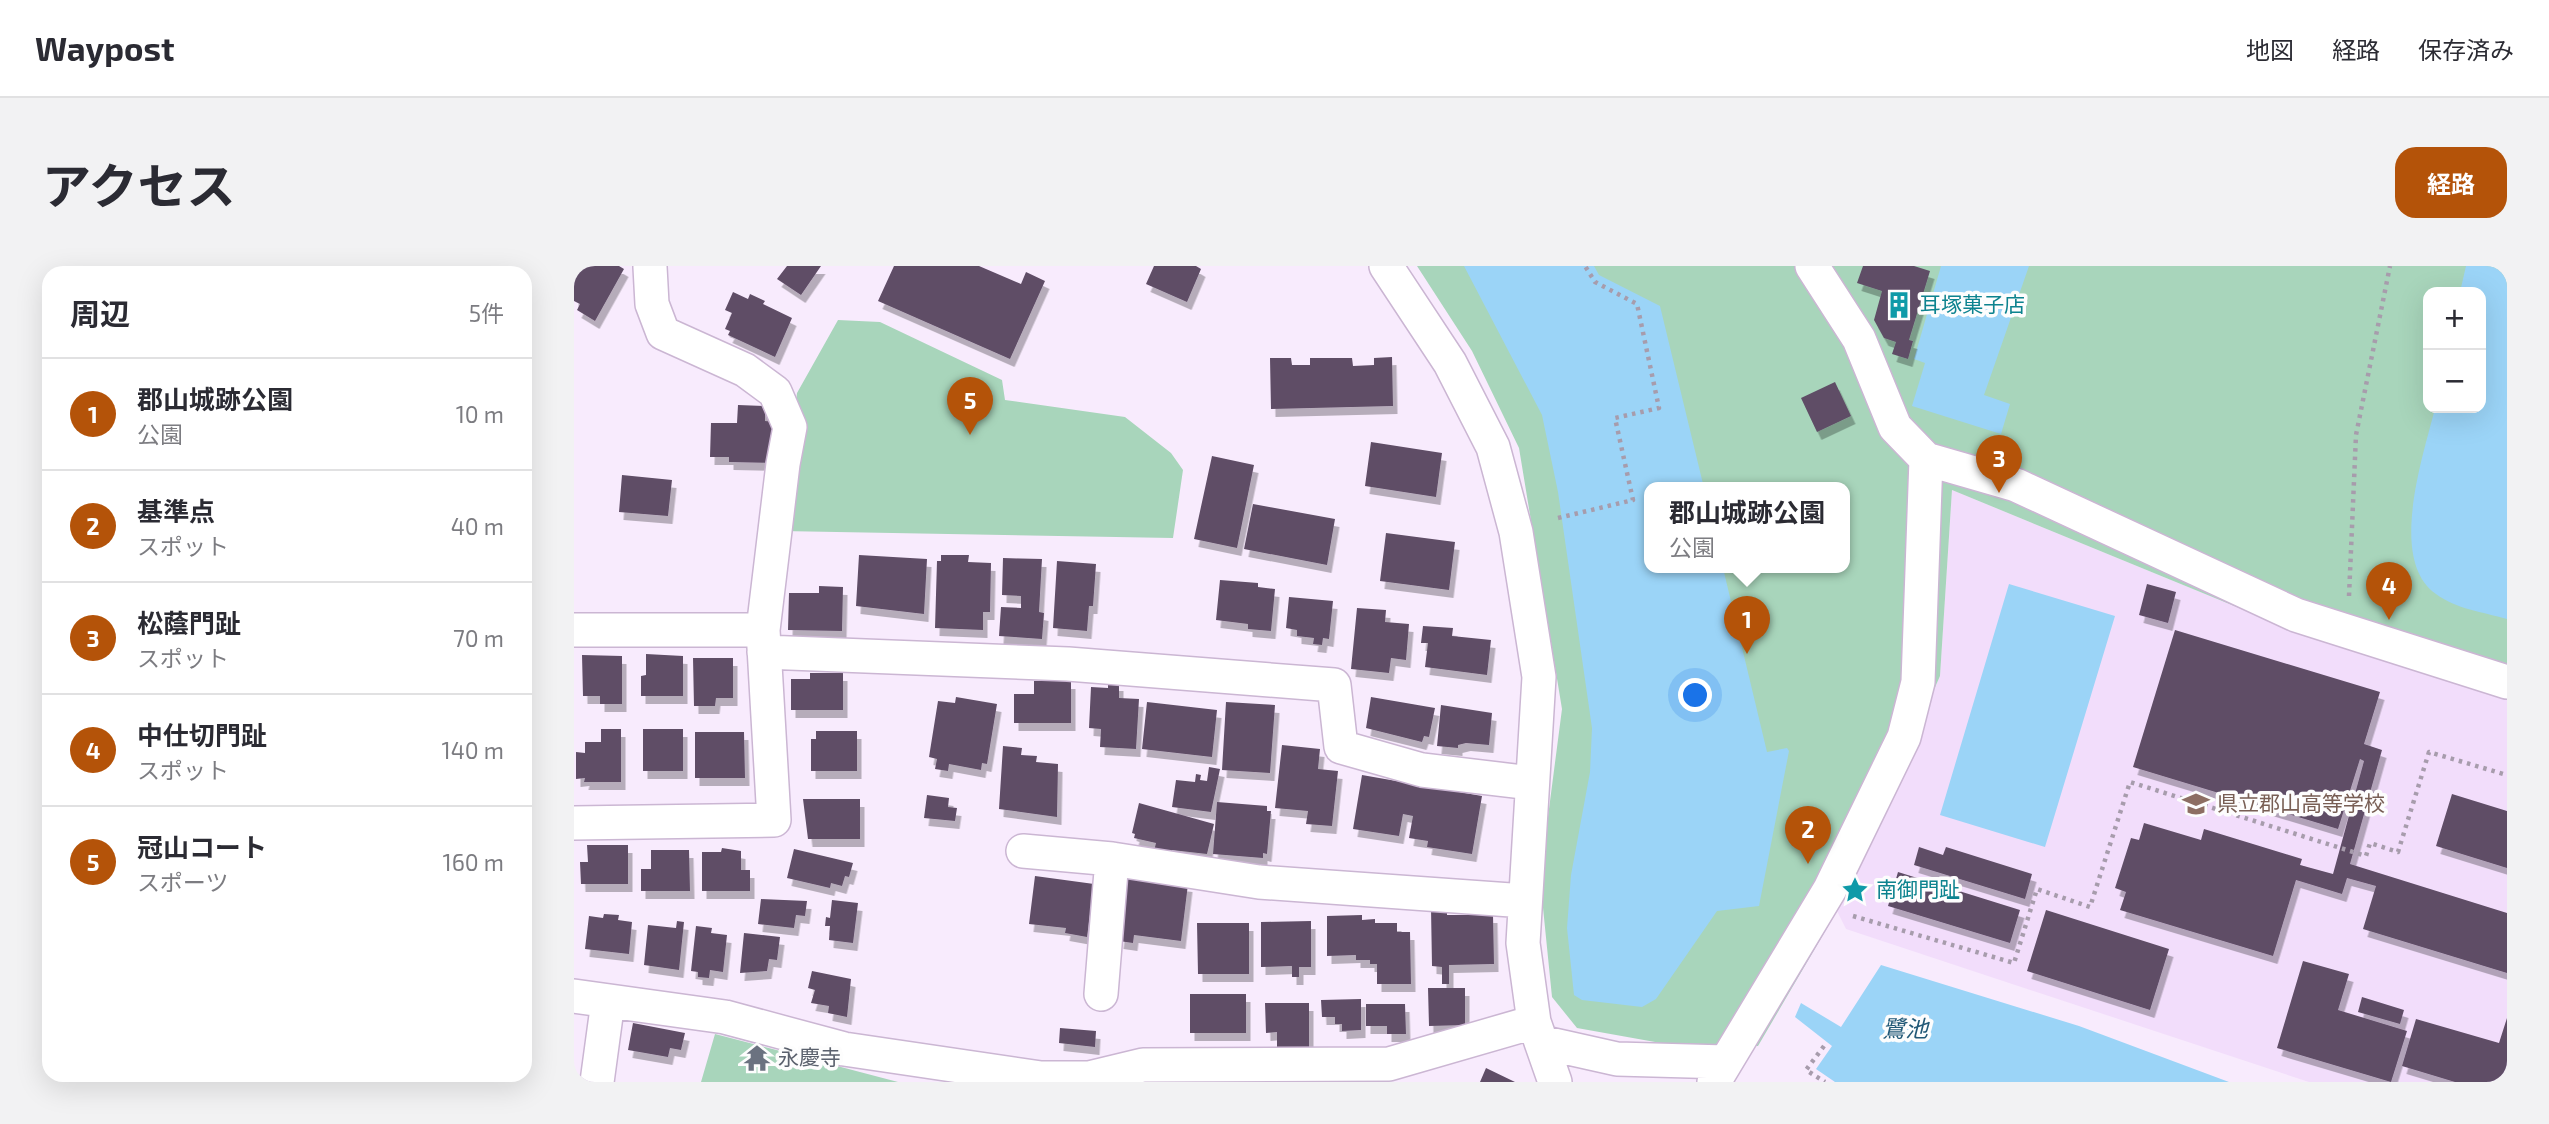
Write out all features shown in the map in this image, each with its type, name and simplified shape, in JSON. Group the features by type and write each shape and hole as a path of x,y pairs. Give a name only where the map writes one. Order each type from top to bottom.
{"street":[{"path":"574,823 774,820 763,641 783,464 790,427 775,392 745,370 663,333 652,304 649,266"},
{"path":"1386,266 1450,363 1493,447 1516,532 1539,677 1523,943 1538,1032 1555,1082"},
{"path":"1812,266 1859,338 1895,427 1926,459 2016,485 2296,615 2507,682"},
{"path":"574,996 725,1017 844,1049 1041,1078 1089,1078 1143,1065 1389,1064 1538,1032 1617,1059 1720,1072 1819,906 1904,737 1918,682 1926,459"},
{"path":"574,631 763,641 1334,685 1341,747 1422,770 1532,783"},
{"path":"1023,851 1112,859 1259,882 1525,901"},
{"path":"1101,994 1112,859"},
{"path":"597,1082 608,1001"}],"path":[{"path":"1558,518 1633,500 1615,418 1659,408 1637,304 1595,282 1585,266"},
{"path":"2343,632 2350,592 2356,435 2390,266"},
{"path":"1819,906 2014,963 2037,889 2090,907 2130,782 2366,856 2370,843 2398,852 2429,752 2507,775"},
{"path":"1824,1046 1806,1070 1825,1082"}],"shaded area":[{"name":"県立郡山高等学校","path":"1952,490 2295,631 2507,696 2507,1082 2309,1082 1846,929 1837,911 1940,676"}],"green space":[{"path":"1417,266 2507,266 2507,696 2295,631 1952,490 1940,676 1837,911 1758,1046 1683,1047 1577,1028 1552,997 1540,878 1562,709 1519,448 1472,351"},
{"path":"838,320 880,322 1002,380 1005,400 1125,417 1171,453 1183,470 1173,538 781,531 797,393"},
{"name":"永慶寺","path":"715,1034 898,1082 701,1082"}],"water":[{"path":"1464,266 1594,266 1599,275 1660,306 1703,482 1644,482 1644,573 1724,573 1767,752 1787,748 1789,751 1759,906 1717,911 1656,999 1642,1007 1582,1000 1574,995 1567,928 1571,875 1590,772 1592,728 1558,492 1542,415"},
{"path":"1941,266 2029,266 1984,395 2010,404 2001,434 1912,406 1925,363 1914,359"},
{"path":"2466,266 2507,266 2507,619 2461,607 2436,594 2421,578 2414,557 2411,532 2413,506 2434,413 2486,413 2486,287 2461,287"},
{"path":"2009,584 2115,616 2045,847 1940,815"},
{"name":"鷺池","path":"1881,965 2079,1026 2229,1082 1835,1082 1816,1069 1832,1046 1795,1017 1801,1003 1841,1027"}],"building":[{"path":"574,266 619,266 624,269 595,321 577,310 580,304 574,301"},
{"path":"787,266 821,266 801,295 777,279"},
{"path":"894,266 979,266 1021,284 1026,272 1045,281 1010,359 878,301"},
{"path":"1154,266 1196,266 1201,269 1187,302 1146,284"},
{"name":"耳塚菓子店","path":"1863,266 1914,266 1930,271 1909,340 1913,341 1908,359 1892,354 1896,342 1884,338 1874,320 1882,291 1857,283"},
{"path":"733,292 748,299 750,294 765,301 763,304 792,318 775,357 728,335 730,331 725,329 732,313 725,310"},
{"path":"1392,357 1393,406 1271,409 1270,358 1291,358 1292,365 1310,365 1310,358 1352,358 1353,366 1374,365 1374,358"},
{"path":"1835,382 1851,416 1817,432 1801,398"},
{"path":"738,405 765,406 765,421 775,422 774,463 729,462 729,457 710,457 711,423 737,423"},
{"path":"1371,442 1442,453 1436,497 1365,486"},
{"path":"1212,456 1254,465 1237,548 1194,539"},
{"path":"622,475 672,480 668,516 619,512"},
{"path":"1253,504 1335,519 1327,565 1244,549"},
{"path":"1386,533 1455,542 1449,590 1380,581"},
{"path":"859,555 927,559 924,614 856,606"},
{"path":"941,555 969,555 968,562 991,563 990,612 983,612 983,630 935,628 937,561 941,561"},
{"path":"1003,558 1042,559 1039,612 1044,613 1042,639 999,636 1001,607 1021,608 1021,596 1002,595"},
{"path":"1057,561 1096,564 1093,606 1089,606 1087,631 1053,628"},
{"path":"1220,580 1258,583 1258,587 1275,589 1271,631 1248,629 1248,624 1216,620"},
{"path":"2147,584 2176,592 2168,623 2139,615"},
{"path":"819,586 843,587 842,631 788,630 789,593 819,593"},
{"path":"1289,597 1333,601 1329,639 1323,638 1322,645 1313,644 1314,638 1297,636 1297,630 1286,628"},
{"path":"1357,608 1386,610 1385,622 1409,624 1406,660 1391,658 1389,673 1351,669"},
{"path":"1423,626 1453,628 1452,636 1491,640 1487,675 1425,667 1428,643 1421,643"},
{"path":"2175,630 2380,692 2364,744 2382,750 2350,864 2507,913 2507,973 2363,929 2376,886 2347,878 2342,894 2296,880 2273,956 2120,910 2126,892 2115,888 2131,838 2139,840 2144,823 2201,840 2204,829 2302,859 2300,865 2333,874 2364,761 2360,759 2338,829 2133,767"},
{"path":"646,654 683,656 683,696 641,696 641,676 646,675"},
{"path":"582,655 622,656 622,704 600,704 600,696 583,696"},
{"path":"693,658 733,658 733,698 716,698 715,706 694,706"},
{"path":"810,673 843,673 843,710 791,710 791,679 810,679"},
{"path":"1034,681 1071,681 1071,723 1014,723 1014,694 1034,694"},
{"path":"1108,683 1119,683 1119,698 1139,699 1136,749 1100,747 1101,729 1089,728 1091,687 1108,688"},
{"path":"956,697 997,704 987,764 982,763 981,770 949,764 948,771 935,769 937,759 929,757 938,701 955,703"},
{"path":"1371,697 1435,708 1429,737 1424,736 1422,742 1366,728"},
{"path":"1147,702 1217,710 1212,757 1142,749"},
{"path":"1226,702 1275,705 1270,773 1222,770"},
{"path":"1441,705 1492,713 1489,745 1466,743 1458,745 1458,748 1437,746"},
{"path":"601,729 621,729 621,782 584,782 585,778 576,779 576,752 585,753 585,742 601,742"},
{"path":"643,729 683,729 683,771 643,771"},
{"path":"816,731 857,731 857,771 811,771 811,739 816,739"},
{"path":"695,732 744,732 745,778 695,778"},
{"path":"1282,745 1320,749 1318,769 1338,771 1332,826 1306,824 1308,811 1275,808"},
{"path":"1003,746 1022,748 1021,755 1037,756 1036,762 1058,764 1057,817 999,809"},
{"path":"1209,767 1220,769 1211,812 1172,807 1176,780 1195,782 1196,774 1201,775 1200,780 1207,781"},
{"path":"1362,775 1482,796 1472,854 1427,847 1428,841 1409,838 1413,816 1403,814 1399,836 1353,829"},
{"path":"2452,794 2507,811 2507,868 2436,846"},
{"path":"927,795 949,798 948,807 957,808 955,821 924,818"},
{"path":"803,799 860,799 860,839 808,839"},
{"path":"1217,802 1267,806 1267,811 1271,811 1267,854 1263,853 1263,858 1213,854"},
{"path":"1139,803 1214,824 1207,854 1172,850 1171,855 1154,851 1156,843 1134,838 1135,834 1132,833"},
{"path":"587,845 628,845 628,884 581,884 580,862 588,862"},
{"path":"1919,847 1943,855 1946,847 2032,874 2025,899 1914,865"},
{"path":"722,848 741,851 741,870 750,870 750,891 702,891 702,852 721,852"},
{"path":"794,849 853,863 849,877 845,876 842,886 831,883 830,888 787,878"},
{"path":"651,850 689,850 690,891 641,891 641,869 651,869"},
{"path":"1898,872 2020,910 2010,943 1888,906"},
{"path":"1035,876 1094,884 1087,937 1065,933 1066,928 1029,924"},
{"path":"1127,877 1188,884 1181,941 1134,935 1133,943 1119,941"},
{"path":"761,899 807,901 805,916 796,915 794,928 758,924"},
{"path":"832,900 858,903 853,943 829,940 830,926 825,926 826,917 830,918"},
{"path":"1431,908 1447,908 1447,915 1493,915 1494,964 1449,965 1449,984 1442,984 1442,967 1432,966"},
{"path":"2046,910 2169,949 2150,1010 2027,971"},
{"path":"604,914 619,915 618,920 632,922 629,954 585,949 589,916 603,918"},
{"path":"1362,915 1362,920 1375,919 1375,923 1397,923 1397,932 1410,932 1411,984 1377,984 1377,964 1370,964 1370,960 1356,960 1356,955 1327,956 1327,916"},
{"path":"677,921 684,922 679,970 644,965 648,925 676,928"},
{"path":"1311,921 1311,967 1299,967 1299,977 1292,977 1292,966 1261,967 1261,922"},
{"path":"1197,923 1249,923 1249,974 1198,974"},
{"path":"696,926 712,928 711,933 727,935 723,972 710,970 709,978 698,977 698,972 691,971"},
{"path":"744,933 780,937 777,960 769,959 767,971 740,973"},
{"path":"2303,961 2349,974 2338,1010 2407,1031 2391,1082 2277,1048"},
{"path":"812,971 851,979 847,1017 828,1013 829,1006 811,1003 815,990 808,988"},
{"path":"1428,988 1465,988 1465,1025 1429,1026"},
{"path":"1190,994 1246,994 1246,1033 1190,1033"},
{"path":"2362,997 2404,1010 2400,1024 2358,1012"},
{"path":"1361,999 1361,1030 1342,1031 1342,1024 1335,1024 1335,1017 1322,1017 1321,1000"},
{"path":"1265,1003 1309,1003 1309,1047 1277,1050 1277,1032 1266,1033"},
{"path":"1366,1004 1405,1004 1406,1034 1387,1034 1387,1026 1366,1026"},
{"path":"2507,1018 2507,1082 2455,1082 2402,1066 2416,1019 2499,1043"},
{"path":"633,1023 685,1033 681,1050 670,1048 668,1057 628,1050"},
{"path":"1060,1028 1096,1031 1095,1047 1059,1043"},
{"path":"1486,1068 1515,1082 1480,1082"}],"place":[{"name":"耳塚菓子店","path":"1899,305"},
{"name":"冠山コート","path":"970,435"},
{"name":"松蔭門趾","path":"1999,493"},
{"name":"中仕切門趾","path":"2389,620"},
{"name":"郡山城跡公園","path":"1747,654"},
{"name":"県立郡山高等学校","path":"2196,804"},
{"name":"基準点","path":"1808,864"},
{"name":"南御門趾","path":"1855,890"},
{"name":"永慶寺","path":"757,1058"}]}
